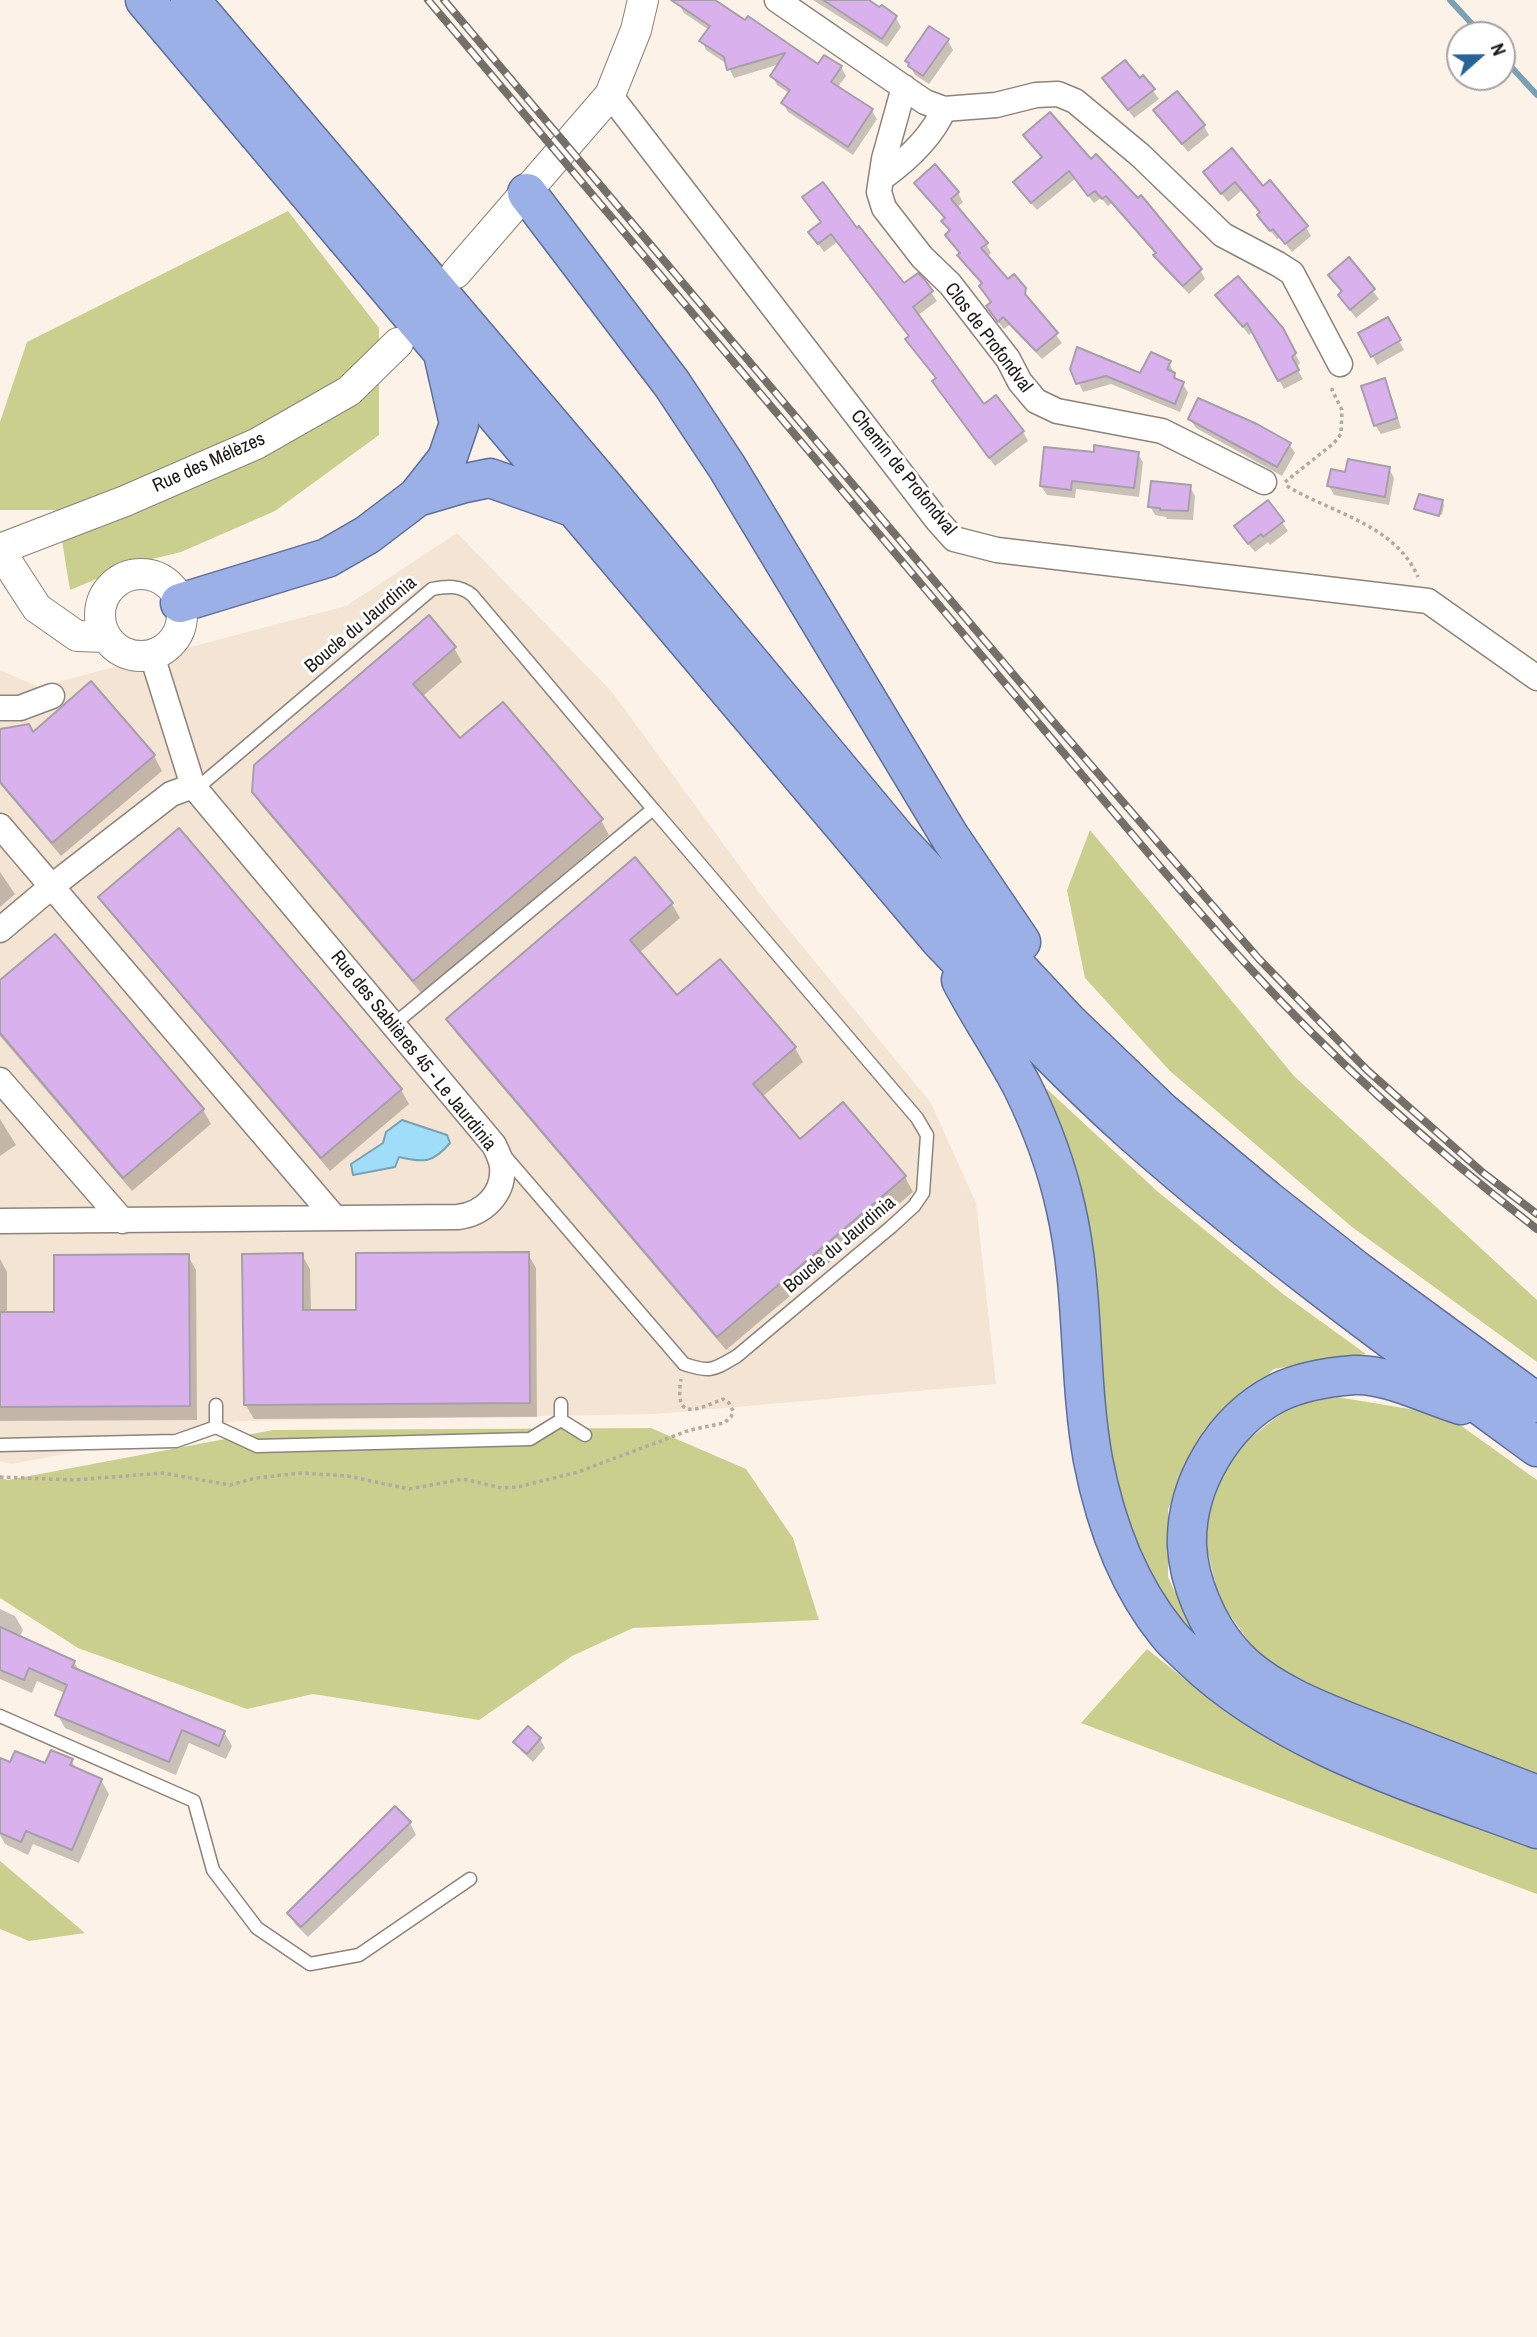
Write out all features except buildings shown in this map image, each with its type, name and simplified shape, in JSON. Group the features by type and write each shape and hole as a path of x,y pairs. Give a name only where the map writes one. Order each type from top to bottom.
{"highway":[{"path":"145,0 942,941 1046,1050 1131,1131 1238,1221 1333,1296 1537,1447"},
{"path":"190,0 604,487 898,840 1068,1022 1162,1112 1267,1200 1357,1271 1537,1403"},
{"path":"527,193 672,384 720,457 950,837 1043,972 1068,1022"},
{"path":"180,603 327,558 367,535 417,497 447,458 459,424 442,349"},
{"path":"417,497 490,478 577,509"},
{"path":"942,941 975,1008 1022,1087 1047,1146 1062,1196 1077,1271 1093,1460 1110,1525 1135,1584 1169,1635 1219,1683 1271,1719 1312,1740 1407,1780 1537,1829"},
{"path":"1491,1413 1441,1399 1399,1383 1358,1375 1318,1379 1277,1393 1241,1418 1216,1448 1200,1478 1191,1507 1187,1546 1194,1582 1209,1619 1231,1653 1268,1684 1318,1710 1537,1795"}],"street":[{"path":"456,273 610,95 636,30 643,0"},
{"path":"777,0 925,102 944,109 996,105 1036,95 1058,94 1075,101 1140,155 1223,235 1292,273 1340,365"},
{"name":"Clos de Profondval","path":"904,87 884,159 879,192 884,208 922,257 950,285 1008,359 1020,382 1036,401 1057,411 1162,431 1264,482"},
{"name":"Chemin de Profondval","path":"610,95 954,539 997,550 1428,601"},
{"path":"882,177 897,167 936,127 944,109"},
{"name":"Rue des Mélèzes","path":"0,550 125,501 256,444 349,391 398,343"},
{"path":"0,550 37,608 77,636 106,637"},
{"path":"139,574 164,581 174,591 180,603 183,615 181,628 166,648 155,654 137,656 128,653 120,650 106,637 101,622 101,607 114,584 126,577 139,574"},
{"path":"1428,601 1537,678"},
{"path":"56,621 78,617 101,607"},
{"name":"Rue des Sablières 45 - Le Jaurdinia","path":"0,1221 472,1215 489,1204 499,1188 502,1167 494,1144 194,788 155,665 155,654"},
{"path":"0,708 20,708 52,696"},
{"path":"0,930 171,794 194,788"},
{"path":"0,826 335,1218"},
{"path":"0,1080 123,1221"}],"lane":[{"name":"Boucle du Jaurdinia","path":"194,788 432,589 445,586 466,589 917,1118 927,1135 923,1193 914,1206 737,1356 705,1371 684,1364"},
{"path":"393,1025 653,809"},
{"path":"494,1144 684,1364"},
{"path":"561,1404 561,1419"},
{"path":"216,1405 216,1427"},
{"path":"0,1445 176,1441 216,1427 257,1446 530,1439 561,1419"},
{"path":"561,1419 585,1435"},
{"path":"0,1716 194,1801 214,1870 257,1928 310,1964 359,1955 470,1879"}],"path":[{"path":"1340,365 1332,390 1342,410 1341,434 1334,443 1283,483 1308,498 1356,518 1391,540 1414,567 1428,601"},
{"path":"0,1477 74,1480 163,1473 230,1485 256,1478 312,1474 348,1476 409,1489 463,1479 502,1488 531,1485 551,1477 578,1472 690,1430 724,1423 733,1411 723,1399 707,1408 682,1407 678,1398 684,1364"}],"shaded area":[{"path":"457,533 612,692 766,902 931,1103 976,1203 996,1384 656,1414 237,1421 12,1464 0,1461 0,670 39,687 346,606"}],"green space":[{"path":"288,211 379,328 379,435 275,511 181,552 132,564 70,590 57,510 0,510 0,422 27,342"},
{"path":"1090,830 1294,1076 1537,1300 1537,1362 1352,1227 1170,1071 1085,978 1067,890"},
{"path":"1035,1078 1157,1191 1283,1294 1366,1354 1274,1369 1204,1430 1168,1509 1168,1577 1200,1647 1148,1574 1115,1495"},
{"path":"1337,1397 1446,1415 1537,1480 1537,1778 1372,1714 1262,1660 1220,1601 1203,1533 1226,1457 1291,1406"},
{"path":"651,1428 746,1469 793,1538 819,1620 633,1628 572,1656 479,1720 313,1694 247,1709 78,1648 0,1598 0,1478 8,1480 273,1430"},
{"path":"1147,1649 1227,1713 1423,1806 1537,1847 1537,1894 1081,1723"},
{"path":"0,1861 85,1933 29,1941 0,1929"}],"water":[{"path":"402,1120 447,1135 450,1143 428,1160 399,1157 395,1167 353,1175 351,1164 383,1143 386,1132"}],"waterway":[{"path":"1450,0 1469,21"},
{"path":"1516,72 1537,95"}],"railway":[{"path":"428,0 1149,854 1235,951 1350,1070 1461,1168 1537,1229"},
{"path":"444,0 1051,719 1259,959 1367,1070 1482,1172 1537,1214"}]}
